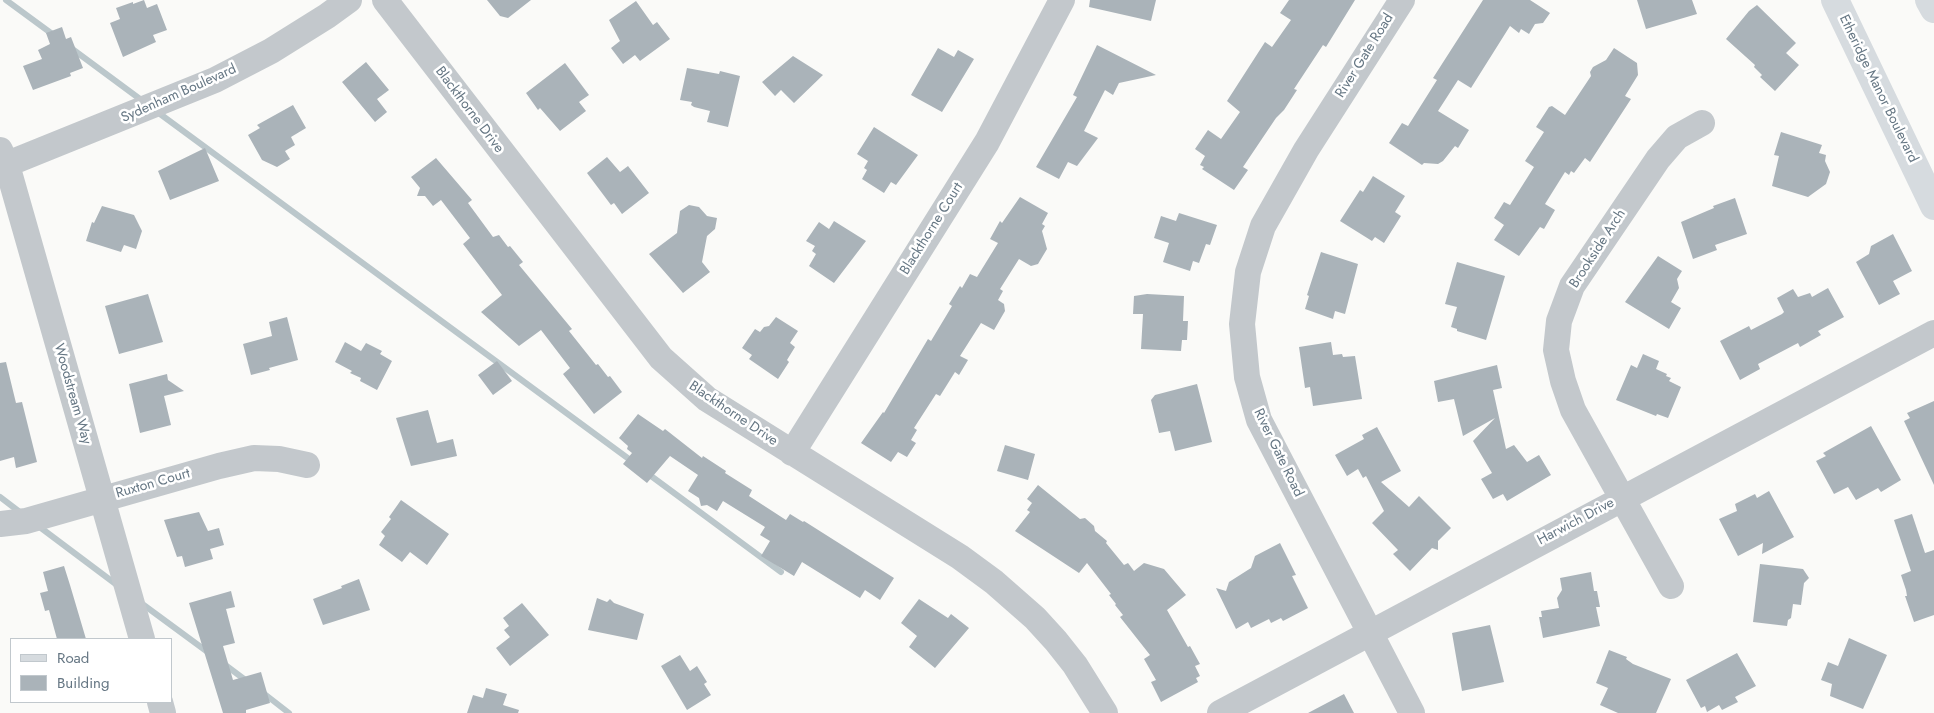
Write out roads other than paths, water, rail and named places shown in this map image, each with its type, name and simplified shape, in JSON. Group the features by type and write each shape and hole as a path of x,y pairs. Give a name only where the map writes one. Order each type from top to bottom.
{"main road":[{"name":"Etheridge Manor Boulevard","path":"1835,0 1934,206"},
{"path":"1929,0 1934,9"}],"street":[{"name":"Sydenham Boulevard","path":"2,161 215,80 328,16 348,0"},
{"name":"Blackthorne Drive","path":"385,0 661,358 707,399 960,557 994,582 1056,641 1075,665 1105,713"},
{"name":"Blackthorne Court","path":"792,453 992,133 1062,0"},
{"name":"River Gate Road","path":"1402,0 1306,150 1267,218 1248,272 1242,324 1247,377 1259,420 1412,713"},
{"name":"Brookside Arch","path":"1671,586 1573,410 1563,381 1556,350 1559,322 1572,286 1658,159 1678,137 1702,123"},
{"name":"Woodstream Way","path":"2,161 142,638"},
{"name":"Harwich Drive","path":"1220,713 1934,333"},
{"name":"Ruxton Court","path":"0,524 26,521 102,498 254,458 279,459 307,465"}],"waterway":[{"path":"6,0 55,36"},
{"path":"71,48 144,102"},
{"path":"156,111 633,462"},
{"path":"647,473 781,572"},
{"path":"0,497 21,513"},
{"path":"37,525 117,585"},
{"path":"141,603 209,653"},
{"path":"224,664 248,682"},
{"path":"262,692 289,713"}]}
